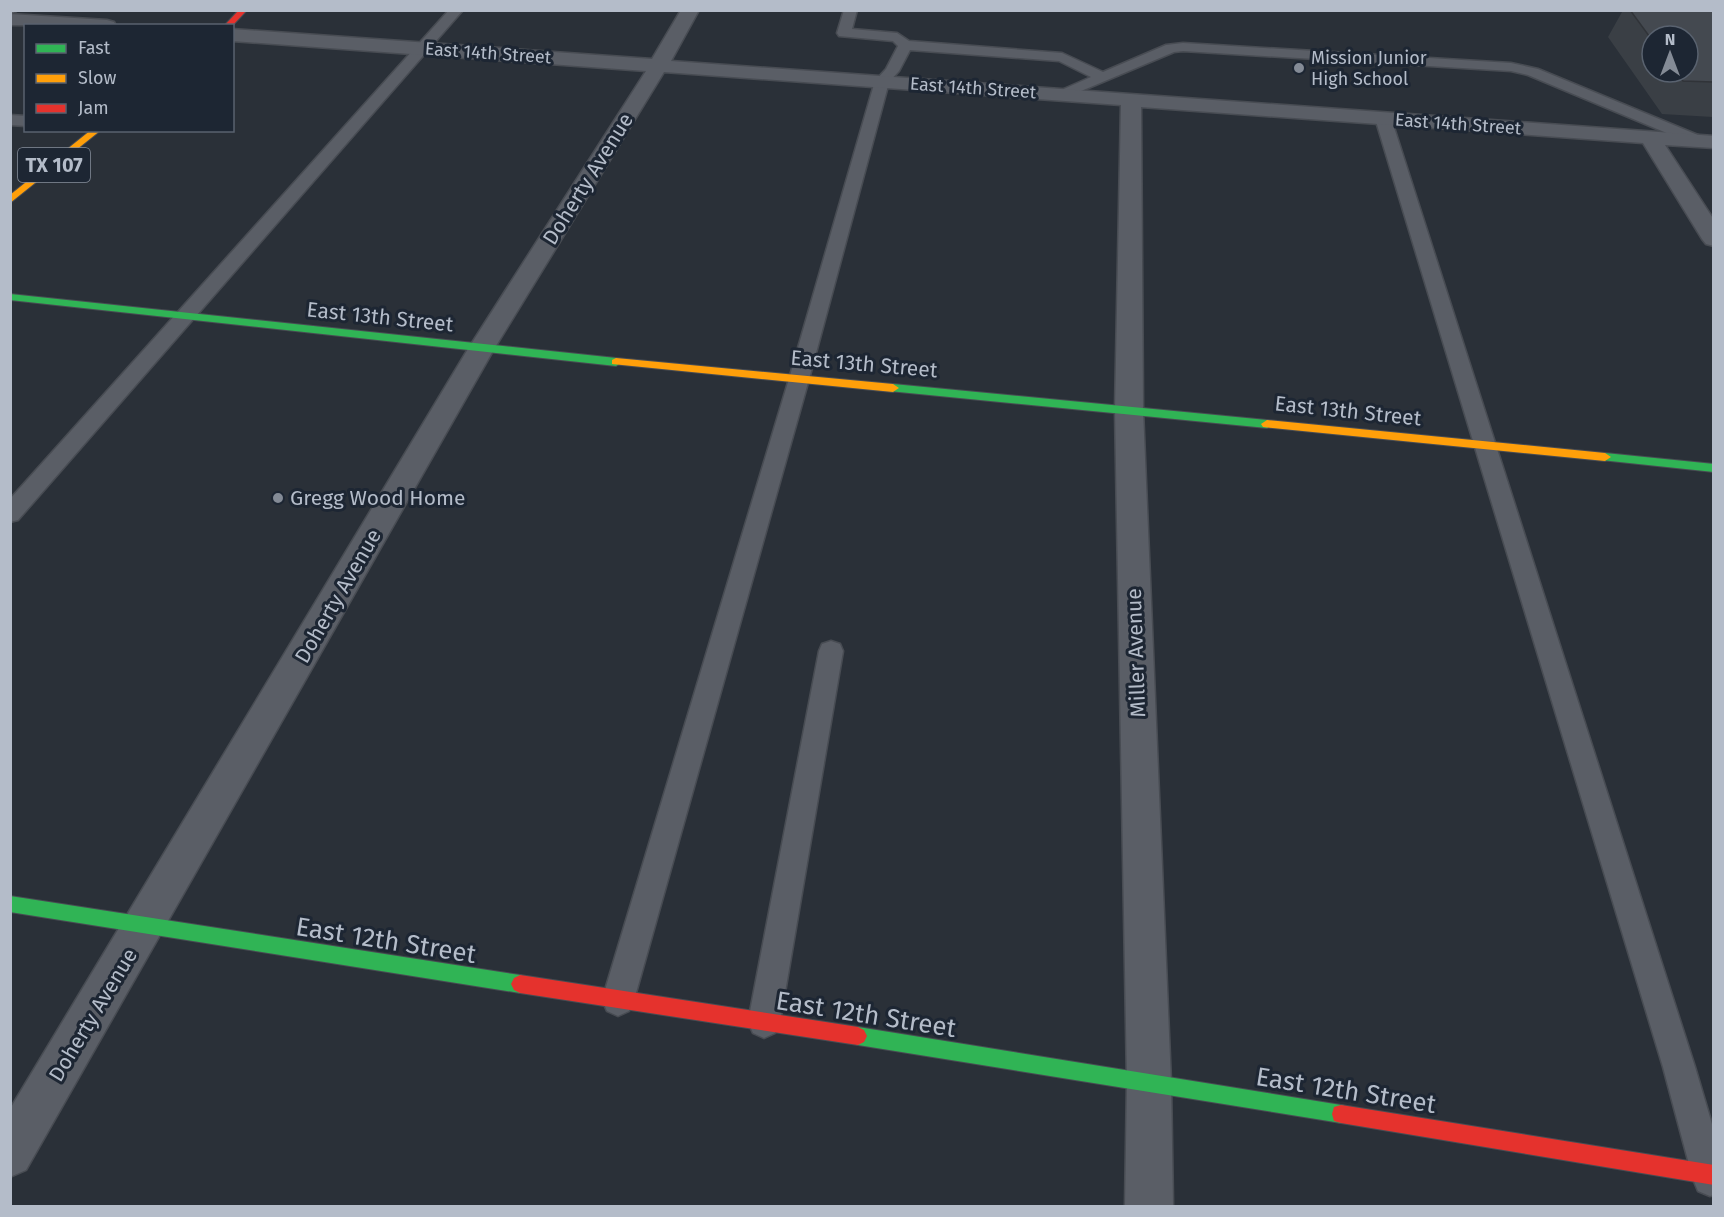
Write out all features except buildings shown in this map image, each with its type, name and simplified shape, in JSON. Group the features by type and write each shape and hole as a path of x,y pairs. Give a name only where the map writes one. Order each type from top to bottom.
{"street":[{"path":"229,24 244,10"},
{"name":"Doherty Avenue","path":"10,1154 482,349 659,65 690,10"},
{"path":"10,19 79,24"},
{"name":"East 14th Street","path":"234,34 1706,141"},
{"name":"Miller Avenue","path":"1131,100 1129,410 1149,1082 1149,1206"},
{"name":"TX 107","path":"10,200 95,132"},
{"path":"1650,138 1713,239"},
{"name":"East 13th Street","path":"10,297 482,349 1713,468"},
{"name":"East 12th Street","path":"10,904 145,927 1149,1082 1712,1180"}],"lane":[{"path":"10,514 457,10"},
{"path":"851,10 844,33 897,37 905,45 1062,57 1102,78"},
{"path":"618,1000 800,379 882,81 892,71 905,45"},
{"path":"1062,95 1171,48 1183,47 1511,67 1533,72 1706,141"},
{"path":"1383,118 1679,1066 1712,1180"},
{"path":"764,1022 831,651"}],"traffic: fast":[{"path":"10,297 616,362"},
{"path":"893,388 1267,424"},
{"path":"1605,457 1714,468"},
{"path":"10,904 520,984"},
{"path":"858,1036 1341,1114"}],"traffic: slow":[{"path":"10,200 95,132"},
{"path":"616,362 893,388"},
{"path":"1267,424 1605,457"}],"traffic: jam":[{"path":"229,24 244,10"},
{"path":"520,984 858,1036"},
{"path":"1341,1114 1714,1175"}],"place":[{"name":"Mission Junior High School","path":"1299,68"},
{"name":"Gregg Wood Home","path":"278,498"}]}
